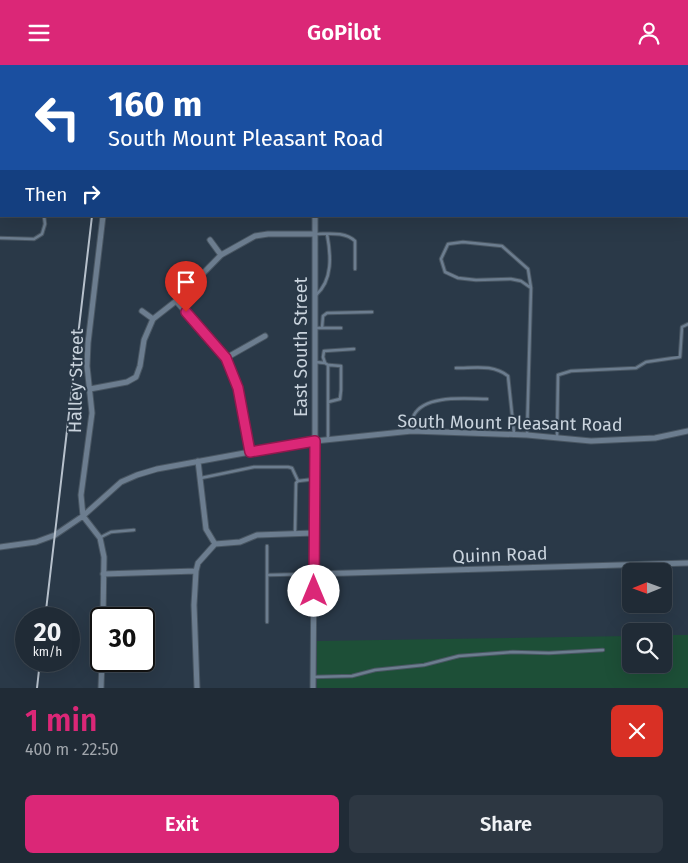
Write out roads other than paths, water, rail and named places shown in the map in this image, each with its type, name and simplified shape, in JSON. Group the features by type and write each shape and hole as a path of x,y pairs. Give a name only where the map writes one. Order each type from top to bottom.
{"street":[{"name":"Halley Street","path":"83,516 81,495 92,413 87,366 88,343 103,217"},
{"name":"East South Street","path":"313,688 315,217"},
{"path":"90,389 127,382 136,377 144,340 153,319 176,301 221,255 255,236 268,234 315,235"},
{"path":"210,240 221,255"},
{"path":"176,301 226,358 238,388 250,452"},
{"path":"142,311 153,319"},
{"path":"226,358 264,336"},
{"name":"South Mount Pleasant Road","path":"0,547 36,542 54,535 83,516 121,482 157,469 315,441 412,431 527,435 591,441 656,438 688,431"},
{"path":"198,461 206,529 215,544"},
{"path":"83,516 100,538 104,557 103,607"},
{"path":"197,688 194,605 198,563 215,544 240,542 258,535 314,533"},
{"name":"Quinn Road","path":"314,574 688,563"},
{"path":"103,574 196,571"},
{"path":"102,672 102,688"}],"lane":[{"path":"0,238 34,239 42,234 45,225 44,217"},
{"path":"315,296 326,283 330,273 327,234"},
{"path":"315,235 350,236 355,241 355,269"},
{"path":"527,435 531,289 528,269 502,246 463,242 448,244 441,259 445,272 458,278 476,280 511,279 521,281 531,289"},
{"path":"322,328 323,317 327,313 372,312"},
{"path":"557,438 558,375 571,371 636,368 646,361 680,357 682,327 688,324"},
{"path":"315,328 341,328"},
{"path":"328,439 328,403 324,351 354,349"},
{"path":"315,363 341,366 340,399 328,403"},
{"path":"456,368 488,367 501,370 508,376 514,435"},
{"path":"412,431 414,416 421,407 430,402 487,399"},
{"path":"200,479 254,467 292,468 298,481 296,483 295,534"},
{"path":"298,481 315,479"},
{"path":"100,538 111,532 134,530"},
{"path":"267,546 267,622"},
{"path":"267,575 314,574"},
{"path":"314,677 352,676 375,670 424,665 460,656 513,652 549,653 603,650"}],"railway":[{"path":"46,607 92,217"},
{"path":"37,688 39,672"}]}
